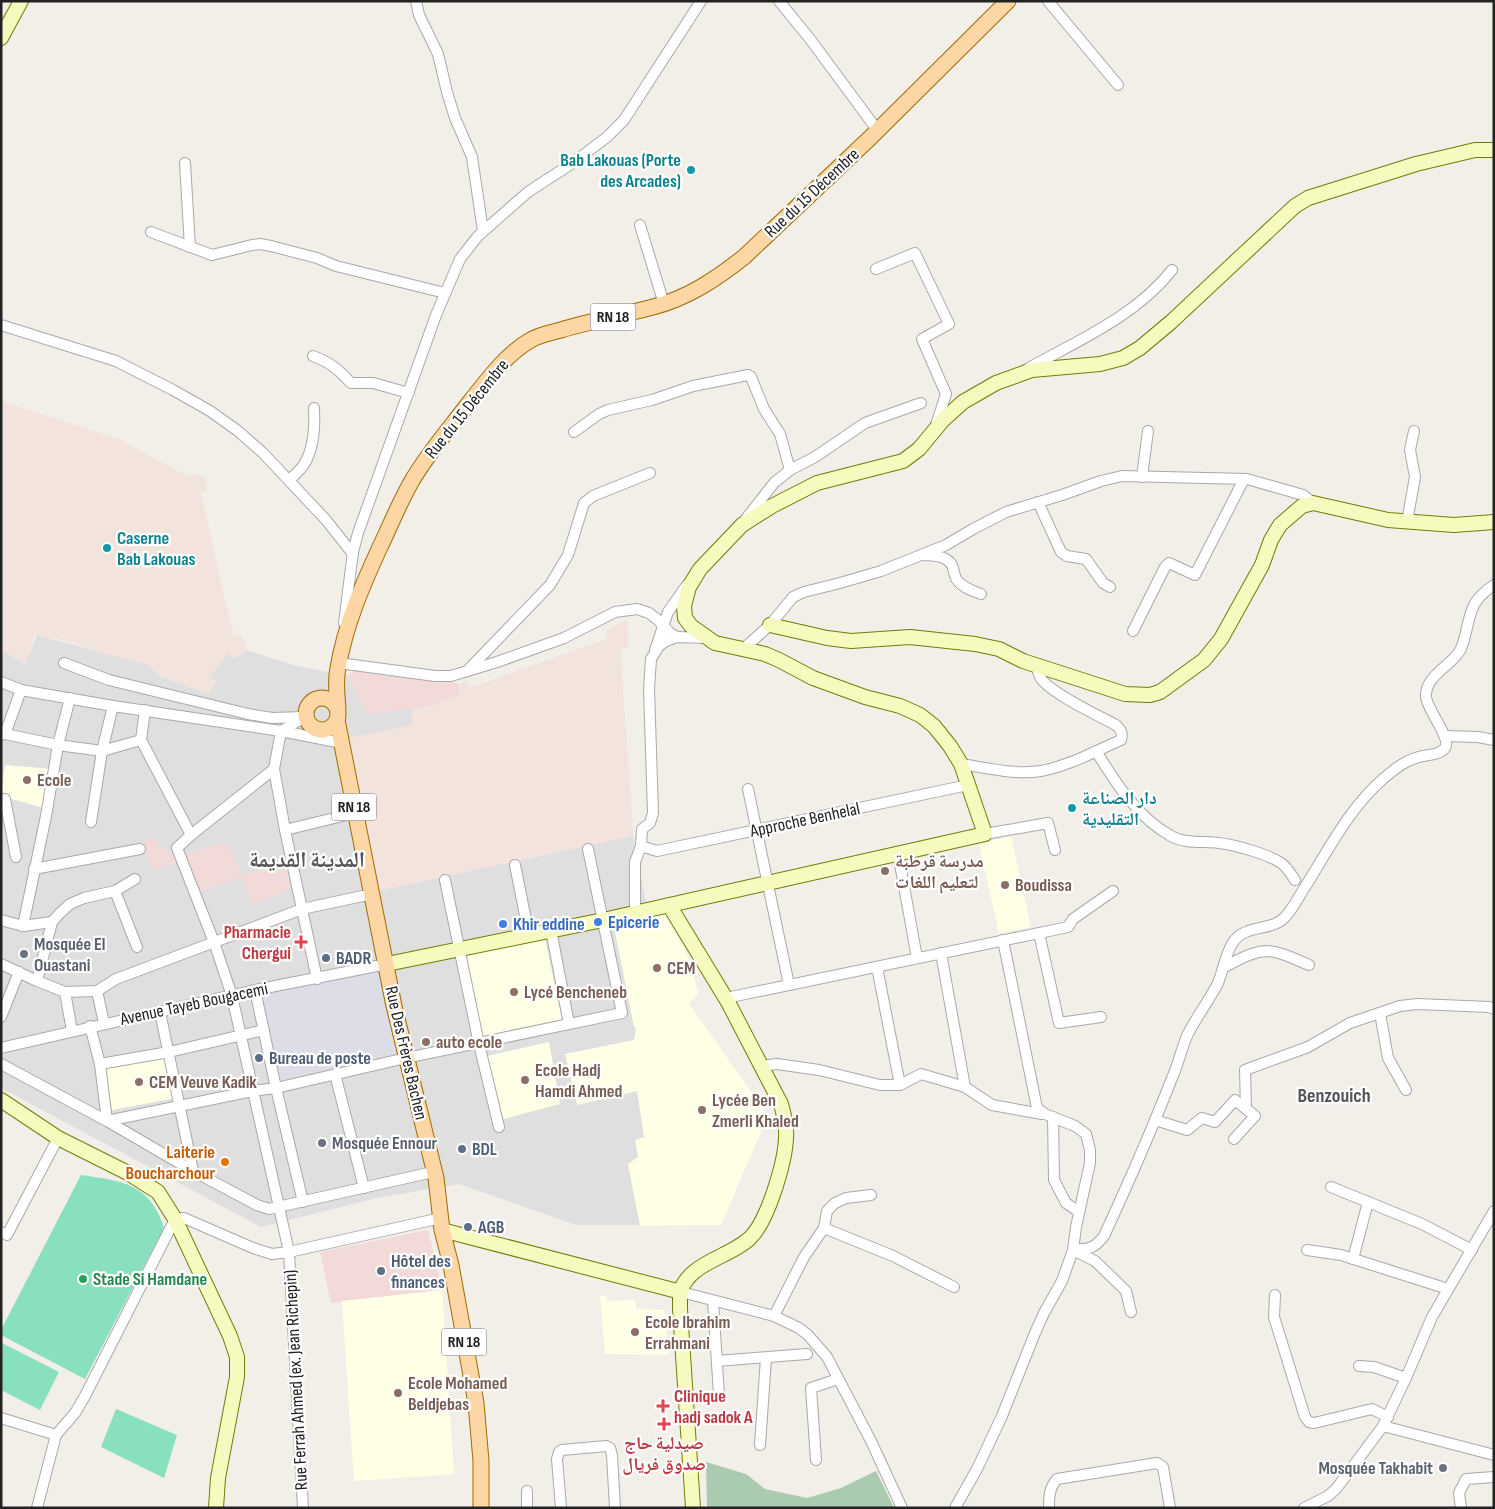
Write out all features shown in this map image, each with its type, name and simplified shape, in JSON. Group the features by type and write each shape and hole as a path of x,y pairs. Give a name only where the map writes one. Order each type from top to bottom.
{"main road":[{"name":"Rue du 15 Décembre","path":"337,715 336,685 339,663 348,624 364,582 400,504 414,479 436,444 496,370 524,345 546,334 664,304 701,288 744,257 878,131 1008,1"},
{"path":"311,701 321,697 327,698 335,704 337,715 330,728 320,730 311,726 306,717 306,708 311,701 339,663"},
{"name":"RN 18","path":"337,715 372,894"},
{"name":"Rue Des Frères Bachen","path":"372,894 406,1058 436,1178 442,1224 476,1403 481,1461 481,1508"}],"street":[{"path":"1,38 21,1"},
{"path":"416,1 419,15 438,54 455,118 472,157 483,231"},
{"path":"677,637 648,613 637,609 615,612 564,638 451,676 435,676 339,663 353,554 358,533 436,315 460,259 483,231 528,192 574,162 607,137 624,120 701,1"},
{"path":"779,1 810,39 878,131"},
{"path":"1048,1 1118,85"},
{"path":"742,525 772,506 817,483 902,461 919,449 963,402 996,383 1032,370 1100,364 1123,358 1140,348 1171,322 1295,206 1308,198 1416,164 1474,150 1494,150"},
{"path":"185,163 190,247"},
{"path":"640,225 664,304"},
{"path":"151,232 212,256 260,244 317,258 336,266 445,293"},
{"path":"876,269 915,253 949,324 922,339 946,394 934,431"},
{"path":"1012,377 1132,309 1159,287 1172,270"},
{"path":"1,325 116,361 210,411 238,431 263,453 326,520 353,554"},
{"path":"313,356 338,368 351,383 372,383 409,393"},
{"path":"574,432 598,414 608,410 652,400 693,386 748,375 751,377 764,409 780,434 790,470"},
{"path":"635,912 635,862 641,846 642,829 650,823 653,813 649,689 652,659 668,612 700,569 742,525 774,483 790,470 815,457 865,423 921,403"},
{"path":"289,480 303,465 307,457 314,431 314,408"},
{"path":"1142,477 1148,431"},
{"path":"1407,522 1414,477 1410,450 1414,431"},
{"path":"469,669 550,585 568,555 584,503 593,496 650,473"},
{"path":"742,650 770,624 793,597 804,592 881,571 922,555 946,545 1006,512 1122,476 1244,479 1303,495 1313,503 1388,520 1454,525 1494,522"},
{"path":"1133,631 1165,567 1169,563 1195,574 1244,479"},
{"path":"1038,502 1061,552 1067,556 1086,559 1103,583 1110,587"},
{"path":"770,624 827,638 851,641 910,637 975,644 999,649 1037,665 1125,694 1160,692 1204,660 1225,631 1262,565 1271,540 1280,525 1302,506 1313,503"},
{"path":"922,555 941,556 948,560 952,565 957,580 964,587 981,594"},
{"path":"700,569 689,588 684,606 686,618 691,626 715,643 765,654 813,678 865,697 900,706 920,715 934,726 961,764 985,834"},
{"path":"1073,1250 1090,1249 1097,1245 1104,1236 1173,1077 1187,1037 1218,982 1232,944 1249,930 1265,927 1284,919 1351,814 1366,796 1403,763 1418,757 1437,754 1445,749 1447,744 1445,736 1428,705 1426,696 1428,684 1459,652 1464,641 1472,607 1478,598 1494,586"},
{"path":"652,659 659,646 666,641 677,637 707,638"},
{"path":"64,663 109,680 248,714 272,718 306,717"},
{"path":"961,764 1021,772 1041,771 1062,765 1121,740 1121,730 1116,725 1070,700 1044,683 1039,676 1037,665"},
{"path":"1,682 21,690 281,731 342,743"},
{"path":"21,690 3,734 58,745 102,751 141,740"},
{"path":"23,926 46,816 58,745 70,698"},
{"path":"91,822 102,751 113,706"},
{"path":"145,710 141,740 191,835 274,769"},
{"path":"281,731 306,717"},
{"path":"281,731 274,769 284,830 317,979"},
{"path":"1445,736 1478,737 1494,740"},
{"path":"1096,751 1112,777 1144,816 1172,837 1197,842 1219,843 1252,850 1280,862 1295,880"},
{"name":"Approche Benhelal","path":"641,846 657,851 968,785"},
{"path":"748,789 789,985"},
{"path":"5,800 16,857"},
{"path":"284,830 355,814"},
{"path":"387,964 603,920 985,834 1048,823 1055,850"},
{"name":"Rue Ferrah Ahmed (ex. Jean Richepin)","path":"191,835 177,848 197,896 232,996 289,1252 303,1508"},
{"path":"34,869 140,849"},
{"path":"107,1121 252,1091 276,1088 406,1058 622,1013 588,849"},
{"path":"898,853 917,958"},
{"path":"515,865 529,935"},
{"path":"37,981 52,922 70,904 115,891 134,879"},
{"path":"445,880 479,1044 499,1127"},
{"path":"115,891 137,946"},
{"path":"726,998 1068,927 1073,918 1113,891"},
{"path":"1,964 65,992 97,991 116,979 302,908 372,894"},
{"path":"669,905 726,998 762,1066 781,1104 786,1119 787,1137 771,1198 758,1227 750,1238 736,1248 700,1267 687,1279 681,1292 680,1309 693,1508"},
{"path":"1,920 23,926 52,922"},
{"path":"551,930 569,1024"},
{"path":"1039,933 1059,1023 1101,1016"},
{"path":"955,1508 977,1469 1002,1416 1035,1333 1062,1281 1073,1250 1090,1163 1090,1150 1086,1134 1075,1126 1037,1108 1003,940"},
{"path":"1223,968 1242,957 1264,950 1278,951 1309,966"},
{"path":"940,953 965,1087"},
{"name":"Avenue Tayeb Bougacemi","path":"1,1048 72,1030 255,990 387,964"},
{"path":"877,967 900,1085"},
{"path":"1,1016 19,972"},
{"path":"255,990 276,1088 304,1202"},
{"path":"97,991 104,1023"},
{"path":"65,992 72,1030"},
{"path":"1246,1108 1244,1070 1308,1047 1344,1026 1400,1006 1417,1004 1489,1007 1494,1009"},
{"path":"160,1012 193,1171"},
{"path":"1380,1013 1388,1058 1406,1090"},
{"path":"90,1026 100,1064 107,1121"},
{"path":"100,1064 169,1052 264,1030"},
{"path":"1,1064 107,1121 193,1171 257,1205 269,1209 433,1172"},
{"path":"762,1066 776,1064 819,1070 880,1085 900,1085 921,1074 965,1087 992,1105 1052,1116"},
{"path":"335,1074 364,1188"},
{"path":"1,1100 58,1138 128,1173 158,1192 175,1219 230,1336 236,1357 238,1377 218,1478 216,1508"},
{"path":"1155,1120 1187,1130 1202,1118 1215,1122 1235,1100 1255,1116 1234,1139"},
{"path":"1052,1116 1054,1180 1066,1203 1079,1212"},
{"path":"1,1232 7,1235 58,1138"},
{"path":"1331,1187 1422,1224 1472,1250"},
{"path":"774,1316 804,1257 824,1228 827,1211 835,1203 846,1198 871,1195"},
{"path":"1353,1259 1368,1202"},
{"path":"1304,1508 1328,1496 1336,1489 1385,1422 1432,1317 1494,1211"},
{"path":"175,1219 184,1218 253,1248 272,1254 442,1224 713,1301 774,1316 799,1328 808,1335 826,1357 871,1441 901,1505 911,1508"},
{"path":"38,1508 56,1435 75,1413 85,1396 175,1219"},
{"path":"824,1228 894,1256 954,1287"},
{"path":"1073,1250 1094,1261 1126,1291 1131,1312"},
{"path":"1307,1250 1341,1255 1448,1289"},
{"path":"1275,1295 1274,1317 1305,1417 1309,1422 1314,1423 1372,1408 1385,1422 1494,1456"},
{"path":"713,1301 719,1395"},
{"path":"717,1361 807,1354"},
{"path":"760,1444 766,1358"},
{"path":"1359,1366 1374,1367 1406,1378"},
{"path":"816,1460 811,1388 838,1379"},
{"path":"1,1418 56,1435"},
{"path":"561,1508 558,1452 606,1446 610,1448 612,1455 615,1508"},
{"path":"1049,1508 1049,1494 1052,1484 1057,1480 1157,1463 1163,1467 1170,1508"},
{"path":"1461,1508 1459,1493 1466,1479 1494,1477"},
{"path":"527,1490 527,1508"}],"shaded area":[{"name":"Caserne Bab Lakouas","path":"1,401 119,439 189,477 195,473 205,477 207,491 201,492 226,605 234,635 242,635 247,650 234,659 229,652 210,676 216,681 209,694 159,676 149,665 35,634 26,664 1,650"},
{"path":"627,620 628,647 620,649 633,836 648,912 665,908 679,939 684,943 699,994 689,1003 768,1116 721,1225 576,1225 459,1184 377,1198 261,1227 1,1088 1,650 25,664 37,635 149,665 159,676 208,694 210,676 229,652 234,659 247,650 293,665 347,676 367,714 460,694 458,684 466,681 470,688 607,639 606,631"},
{"path":"627,620 628,647 620,649 633,836 378,891 348,738 412,725 412,709 434,705 460,694 458,684 466,681 470,688 607,639 606,631"},
{"path":"355,670 452,682 458,684 460,694 434,705 367,714 347,676"},
{"name":"Ecole","path":"5,765 53,769 44,808 1,796"},
{"path":"151,836 169,853 180,855 226,843 244,876 286,858 296,887 252,904 241,877 193,894 179,862 152,871 144,846 145,841"},
{"name":"Boudissa","path":"1011,836 1031,927 999,933 979,844"},
{"name":"Lycée Ben Zmerli Khaled","path":"665,908 679,939 684,943 699,994 689,1003 768,1116 721,1225 640,1226 628,1164 638,1157 635,1140 644,1137 637,1091 577,1105 565,1054 634,1040 636,1027 634,1027 615,932 623,918"},
{"name":"Lycé Bencheneb","path":"545,938 564,1030 483,1046 464,955"},
{"path":"367,969 384,978 400,1052 280,1079 261,991"},
{"name":"Ecole Hadj Hamdi Ahmed","path":"549,1042 560,1104 503,1119 487,1056"},
{"name":"CEM Veuve Kadik","path":"167,1054 176,1098 112,1110 103,1067"},
{"name":"Hôtel des finances","path":"428,1230 442,1290 331,1303 320,1252"},
{"name":"Ecole Mohamed Beldjebas","path":"442,1290 454,1474 354,1481 342,1301"},
{"name":"Ecole Ibrahim Errahmani","path":"600,1296 606,1296 607,1301 635,1300 636,1309 665,1310 669,1355 605,1354"},
{"path":"706,1462 746,1474 765,1489 807,1498 841,1488 876,1471 894,1508 707,1508"}],"green space":[{"name":"Stade Si Hamdane","path":"81,1175 109,1179 133,1187 151,1202 164,1228 85,1379 1,1335 1,1330"},
{"path":"2,1343 59,1372 40,1410 1,1390"},
{"path":"116,1409 177,1435 164,1478 101,1447"}],"place":[{"name":"Bab Lakouas (Porte des Arcades)","path":"691,170"},
{"name":"Caserne Bab Lakouas","path":"107,548"},
{"name":"Ecole","path":"27,780"},
{"name":"دار الصناعة التقليدية","path":"1072,808"},
{"name":"مدرسة قرطبة لتعليم اللغات","path":"885,871"},
{"name":"Boudissa","path":"1005,885"},
{"name":"Epicerie","path":"598,922"},
{"name":"Khir eddine","path":"503,924"},
{"name":"Pharmacie Chergui","path":"301,942"},
{"name":"Mosquée El Ouastani","path":"24,954"},
{"name":"BADR","path":"326,958"},
{"name":"CEM","path":"657,968"},
{"name":"Lycé Bencheneb","path":"514,992"},
{"name":"auto ecole","path":"426,1042"},
{"name":"Bureau de poste","path":"259,1058"},
{"name":"Ecole Hadj Hamdi Ahmed","path":"525,1080"},
{"name":"CEM Veuve Kadik","path":"139,1082"},
{"name":"Lycée Ben Zmerli Khaled","path":"702,1110"},
{"name":"Mosquée Ennour","path":"322,1143"},
{"name":"BDL","path":"462,1149"},
{"name":"Laiterie Boucharchour","path":"225,1162"},
{"name":"AGB","path":"468,1227"},
{"name":"Hôtel des finances","path":"381,1271"},
{"name":"Stade Si Hamdane","path":"83,1279"},
{"name":"Ecole Ibrahim Errahmani","path":"635,1332"},
{"name":"Ecole Mohamed Beldjebas","path":"398,1393"},
{"name":"Clinique hadj sadok A","path":"663,1406"},
{"name":"صيدلية حاج صدوق فريال","path":"664,1424"},
{"name":"Mosquée Takhabit","path":"1443,1468"}],"district":[{"name":"المدينة القديمة","path":"307,860"},
{"name":"Benzouich","path":"1334,1096"}]}
